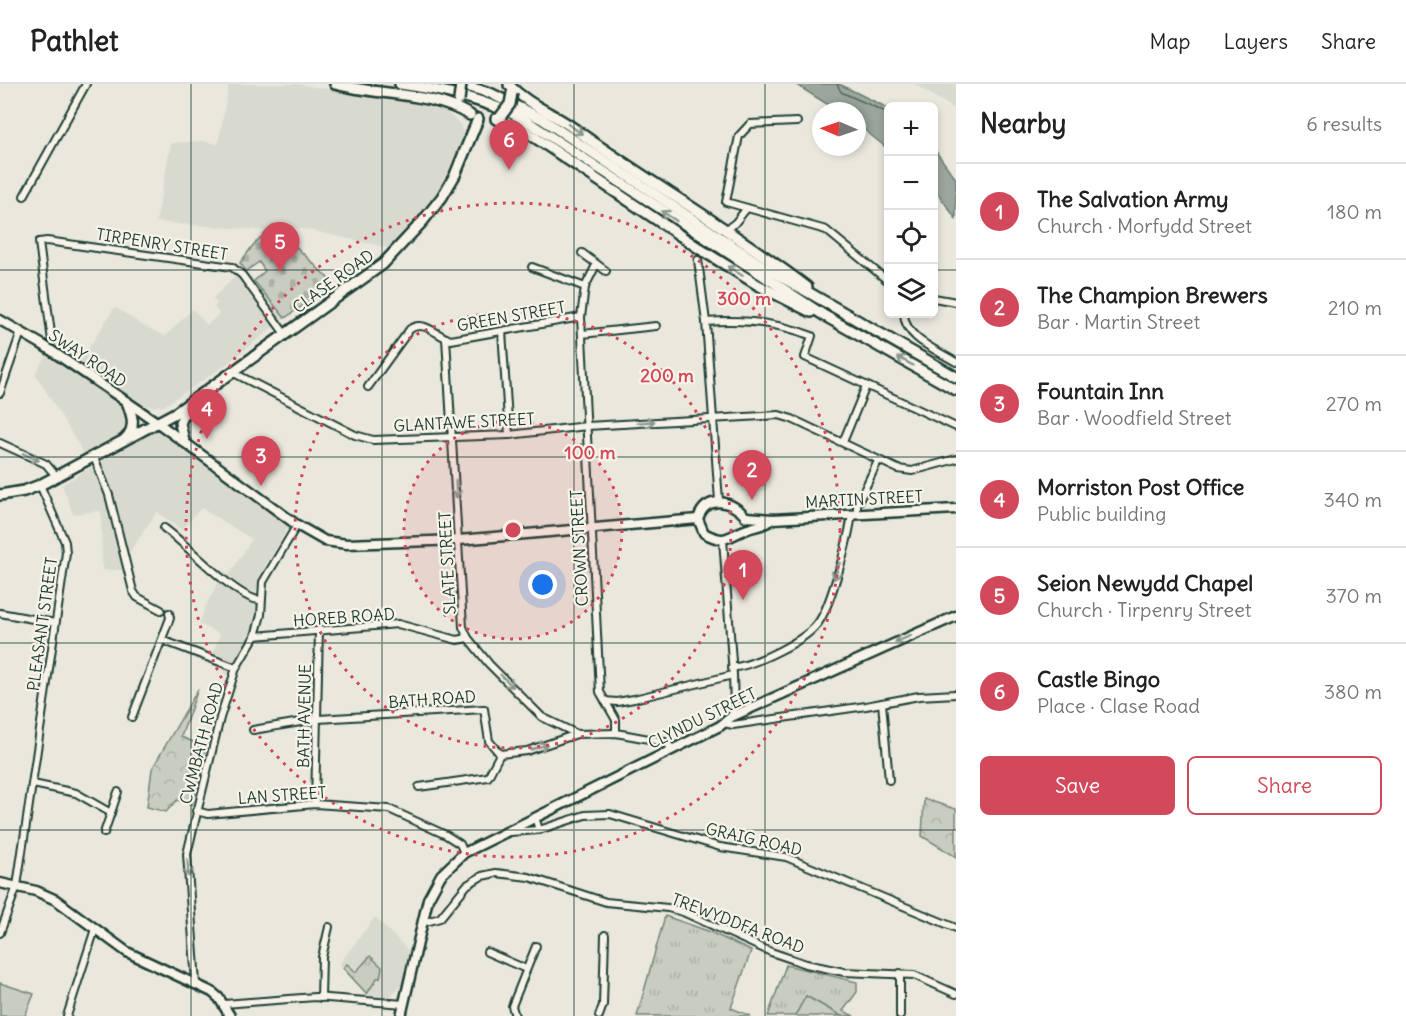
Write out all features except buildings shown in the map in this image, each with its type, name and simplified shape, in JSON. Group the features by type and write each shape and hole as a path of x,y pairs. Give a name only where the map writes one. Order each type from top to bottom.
{"main road":[{"path":"334,84 375,93 439,100 474,117 499,118 518,126 554,148 700,249 758,285 790,304 825,316"},
{"path":"400,84 452,92 522,118 825,316 956,390"},
{"path":"474,117 459,100 460,84 490,93 542,119 766,267 956,377"},
{"path":"499,118 510,104 510,87"},
{"path":"510,87 522,98 566,123 727,229 834,308"},
{"name":"CLASE ROAD","path":"0,495 24,492 40,485 158,423 191,402 383,264 423,221 455,175 474,117"},
{"name":"SWAY ROAD","path":"0,320 158,423 297,525 325,541 334,543 459,540 698,519"},
{"path":"121,442 131,433 133,423 127,402"},
{"path":"184,441 180,423 191,402"},
{"path":"719,501 729,502 746,517 773,519 764,526 744,530 738,535 723,539 704,533 698,519 704,507 719,501"},
{"name":"MARTIN STREET","path":"773,519 956,509"},
{"path":"744,530 746,517"},
{"name":"CLYNDU STREET","path":"464,852 728,720 956,616"},
{"path":"401,1016 422,923 435,884 464,852"},
{"path":"0,883 17,886 56,900 127,952 212,992 226,1012"}],"street":[{"path":"24,196 86,84"},
{"path":"797,122 750,124 744,130 739,136 726,202 826,230 884,278"},
{"path":"727,229 747,208"},
{"name":"TIRPENRY STREET","path":"52,341 39,242 47,240 232,267 242,275 285,334"},
{"path":"582,253 606,272"},
{"path":"698,260 706,322 719,501"},
{"name":"CROWN STREET","path":"596,265 585,287 581,317 590,528 600,692 616,720 616,733"},
{"path":"532,267 585,287"},
{"path":"938,299 956,302"},
{"name":"GREEN STREET","path":"446,338 451,340 581,317"},
{"path":"904,318 915,337 956,362"},
{"path":"706,322 739,320 792,328 812,336 805,357 956,427"},
{"path":"368,387 410,329 416,325 423,326 446,338"},
{"path":"582,334 656,326"},
{"path":"502,331 509,435"},
{"path":"0,393 21,332"},
{"name":"SLATE STREET","path":"446,338 463,627 468,638 489,664 542,717 577,734"},
{"name":"GLANTAWE STREET","path":"232,372 363,439 509,435 587,426 713,417 778,416 792,419 898,469 912,471 956,459"},
{"path":"843,442 866,386"},
{"path":"0,443 46,464 57,477"},
{"path":"94,457 109,495 132,591 137,597 161,610"},
{"path":"604,701 626,701 733,671 758,661 816,626 829,596 857,506 878,461"},
{"name":"PLEASANT STREET","path":"33,784 65,542 40,485"},
{"name":"CWMBATH ROAD","path":"196,984 187,854 196,811 220,718 236,668 255,636 262,607 263,582 297,525"},
{"path":"164,528 252,600 261,600"},
{"path":"723,539 734,707 728,720 733,725 919,696 956,694"},
{"path":"0,613 55,623"},
{"path":"132,717 170,618 169,613"},
{"name":"HOREB ROAD","path":"255,636 398,624 457,640 468,638"},
{"name":"BATH AVENUE","path":"315,804 319,630"},
{"path":"162,640 236,668"},
{"path":"882,703 888,780"},
{"name":"BATH ROAD","path":"253,730 318,719 484,709 489,741 500,754"},
{"path":"419,787 488,777 500,754 527,751 577,734 616,733 665,742 672,748"},
{"path":"0,933 17,886 33,784 76,793 111,813"},
{"path":"104,834 118,792"},
{"name":"LAN STREET","path":"196,811 208,814 315,804 389,809 446,835 460,844 464,852"},
{"name":"GRAIG ROAD","path":"502,833 539,830 585,815 610,814 720,847 786,857 956,928"},
{"path":"534,816 539,830"},
{"name":"TREWYDDFA ROAD","path":"422,923 440,918 467,885 482,876 496,873 529,877 606,902 676,910 771,952 806,964 844,972 914,975 956,994"},
{"path":"321,998 322,957 329,927"},
{"path":"67,1016 95,929"},
{"path":"599,1016 603,1005 605,935"},
{"path":"515,1016 512,1006 536,946"},
{"path":"487,952 526,969"},
{"path":"900,973 900,1016"},
{"path":"226,1012 263,999 321,998 404,1004"}],"shaded area":[{"path":"229,84 297,84 442,108 461,125 465,138 438,191 399,240 389,248 309,230 274,225 268,231 156,222 171,143 203,141 218,144"},
{"path":"914,84 956,84 956,110"},
{"path":"244,268 285,318 224,366 164,406 152,407 143,404 79,363 115,307 144,326 165,336 193,309 207,325 219,314 214,307 217,304 213,298"},
{"path":"46,356 125,407 129,417 122,434 85,456 35,373"},
{"path":"156,427 289,526 265,567 255,594 257,609 251,634 227,676 220,666 209,663 220,634 199,624 205,607 224,571 229,575 252,539 201,508 182,530 157,512 129,553 131,567 125,570 102,570 101,511 73,514 62,485"},
{"path":"375,917 410,952 402,985 389,997 371,997 339,964"}],"green space":[{"path":"274,225 334,284 285,318 254,281 265,271 259,262 246,271 240,263 254,244"},
{"path":"198,689 181,737 206,747 192,805 177,800 166,812 147,807 152,769"},
{"path":"924,799 956,809 956,857 922,836"},
{"path":"665,916 708,931 751,951 731,1008 751,1016 637,1016"},
{"path":"370,956 382,967 380,978 377,978 367,994 343,968 347,964 356,972"},
{"path":"786,965 857,982 857,992 843,1011 854,1016 841,1016 806,996 795,1016 768,1016"},
{"path":"0,983 34,994 25,1016 0,1016"},
{"path":"806,996 841,1016 795,1016"}],"water":[{"path":"795,84 839,84 884,106 884,146 866,131 866,102 824,102"},
{"path":"938,154 956,179 956,219 938,194"}],"place":[{"name":"Castle Bingo","path":"509,170"},
{"name":"Seion Newydd Chapel","path":"280,272"},
{"name":"Morriston Post Office","path":"207,439"},
{"name":"Fountain Inn","path":"261,486"},
{"name":"The Champion Brewers","path":"752,500"},
{"name":"The Salvation Army","path":"743,600"}]}
